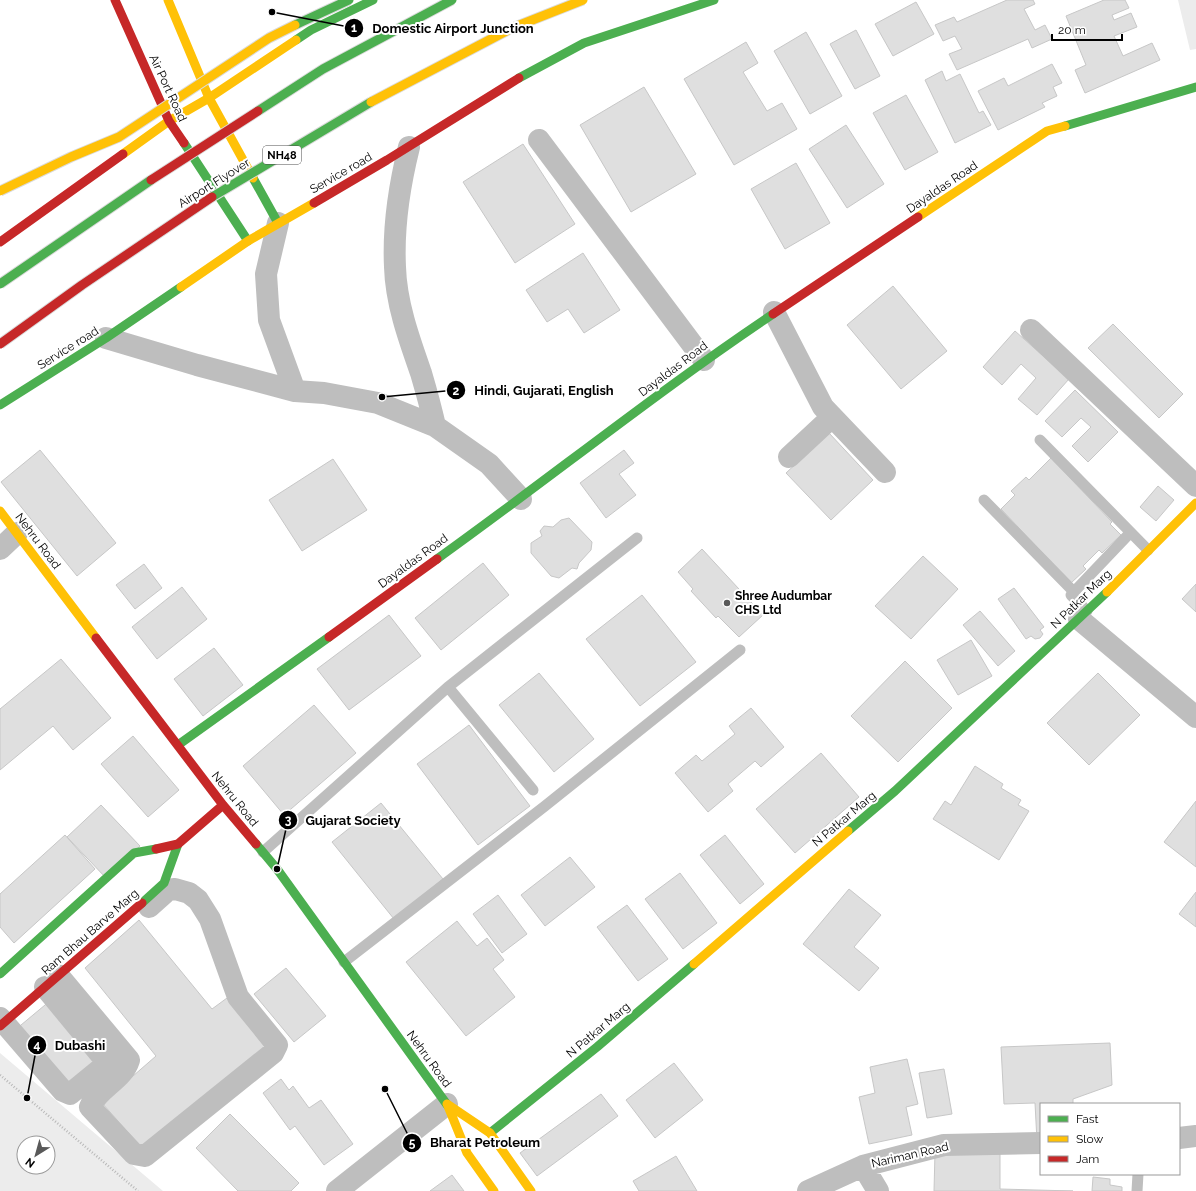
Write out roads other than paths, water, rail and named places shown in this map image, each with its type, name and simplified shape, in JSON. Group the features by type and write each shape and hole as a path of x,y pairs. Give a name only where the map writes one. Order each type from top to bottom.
{"main road":[{"name":"Air Port Road","path":"115,0 169,121 248,241"},
{"path":"168,0 209,98 278,223"},
{"path":"0,191 71,157 119,137 269,38 349,0"},
{"path":"0,242 169,121 209,98 311,30 373,0"},
{"path":"0,284 167,169 323,69 452,0"},
{"name":"Airport Flyover","path":"0,344 82,285 198,206 351,113 512,28 583,0"},
{"name":"Service road","path":"0,405 106,338 248,241 409,147 514,81 584,43 714,0"},
{"name":"Dayaldas Road","path":"178,745 521,499 704,360 1047,131 1196,87"},
{"name":"N Patkar Marg","path":"490,1133 598,1046 895,791 1083,615 1196,503"},
{"name":"Nehru Road","path":"0,511 223,805 263,852 344,962 447,1104 467,1152 494,1191"},
{"name":"Ram Bhau Barve Marg","path":"137,912 164,883 178,844 223,805"},
{"name":"Ram Bhau Barve Marg","path":"0,974 134,853 178,844"},
{"name":"Ram Bhau Barve Marg","path":"1,1022 56,981"},
{"name":"Nehru Road","path":"447,1104 490,1133 531,1191"}],"street":[{"path":"538,140 704,360"},
{"path":"409,147 400,183 397,206 394,268 400,305 435,426"},
{"path":"278,223 266,274 269,320 295,391"},
{"path":"774,312 823,407 885,472"},
{"path":"1031,330 1196,486"},
{"path":"106,338 197,366 295,391 324,392 378,403 435,426 489,464 521,499"},
{"path":"789,457 832,417"},
{"path":"0,549 17,533"},
{"path":"1083,615 1196,717"},
{"path":"168,890 189,893 198,900 210,919 238,997 277,1045 273,1053 145,1156 134,1154 90,1107 94,1099 127,1068 129,1060 56,981 137,912 168,890"},
{"path":"1,1022 64,1091 70,1094 103,1067 106,1061 56,981"},
{"path":"337,1191 447,1104"},
{"path":"1180,1138 1196,1136"},
{"name":"Nariman Road","path":"808,1191 864,1166 944,1145 1040,1143"},
{"path":"864,1166 878,1191"}],"lane":[{"path":"1040,440 1148,550"},
{"path":"984,500 1074,592"},
{"path":"1083,615 1071,595 1130,533"},
{"path":"263,852 448,688 637,538"},
{"path":"344,962 545,806 740,650"},
{"path":"448,688 533,790"},
{"path":"1137,1191 1138,1175"}],"place":[{"name":"Domestic Airport Junction","path":"272,12"},
{"name":"Hindi, Gujarati, English","path":"382,397"},
{"name":"Shree Audumbar CHS Ltd","path":"727,603"},
{"name":"Gujarat Society","path":"277,869"},
{"name":"Bharat Petroleum","path":"385,1089"},
{"name":"Dubashi","path":"27,1098"}]}
